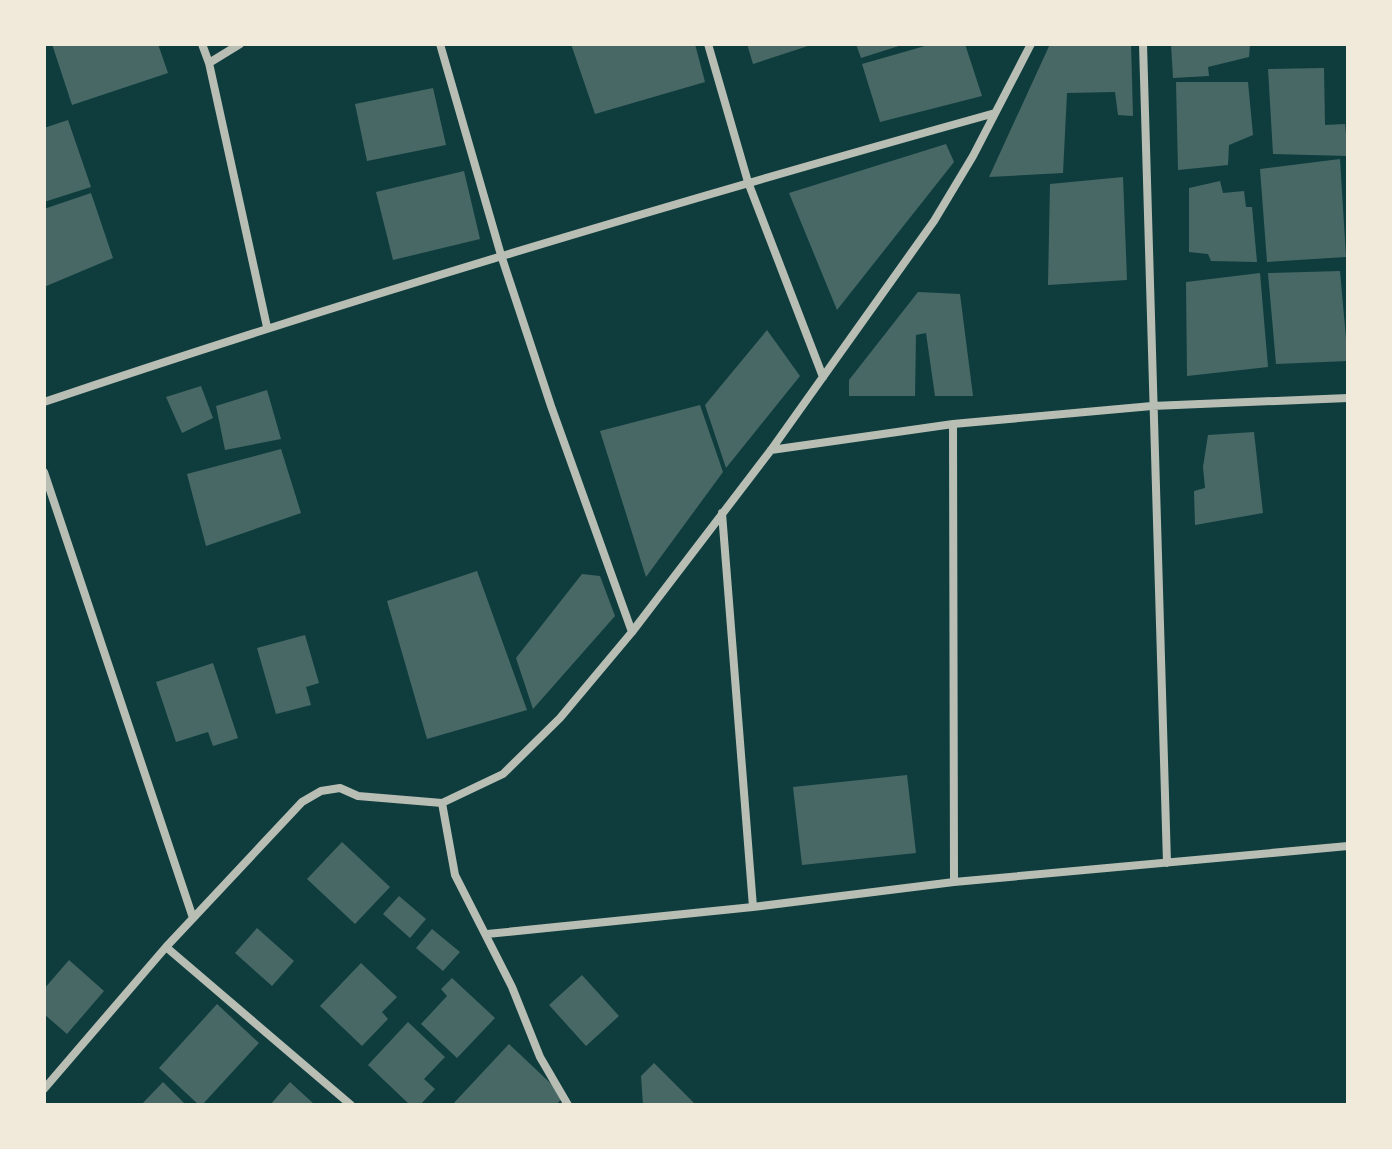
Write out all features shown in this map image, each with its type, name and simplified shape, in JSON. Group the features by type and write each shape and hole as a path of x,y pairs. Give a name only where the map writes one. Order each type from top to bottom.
{"street":[{"path":"202,44 209,63 267,327"},
{"path":"209,63 240,44"},
{"path":"440,44 501,255 632,632"},
{"path":"708,44 748,182 823,377"},
{"path":"1143,44 1167,863"},
{"path":"44,1089 166,947 302,802 321,791 340,788 358,796 442,803 503,774 560,718 632,632 771,450 934,221 1029,45"},
{"path":"44,402 267,327 501,255 995,113"},
{"path":"771,450 953,424 1152,406 1348,398"},
{"path":"953,424 954,882"},
{"path":"44,472 193,918"},
{"path":"722,513 753,907"},
{"path":"442,803 455,875 512,987 540,1057 568,1105"},
{"path":"487,934 753,907 954,882 1348,846"},
{"path":"166,947 351,1105"}],"building":[{"path":"52,44 158,44 168,73 72,105"},
{"path":"571,44 695,44 705,82 595,114"},
{"path":"747,44 811,44 811,45 753,64"},
{"path":"856,44 902,44 902,45 861,58"},
{"path":"932,44 965,44 982,96 880,122 862,64"},
{"path":"1050,44 1131,44 1133,116 1118,115 1115,92 1067,93 1063,173 989,177"},
{"path":"1171,44 1250,44 1249,57 1208,67 1209,76 1173,78"},
{"path":"1324,68 1325,125 1345,124 1348,156 1273,154 1268,69"},
{"path":"1176,82 1248,82 1253,135 1229,145 1228,165 1178,170"},
{"path":"433,88 446,145 367,161 355,104"},
{"path":"68,120 91,187 44,202 44,128"},
{"path":"946,144 954,162 837,310 789,193"},
{"path":"1340,159 1346,257 1267,262 1260,169"},
{"path":"464,171 480,239 393,260 376,192"},
{"path":"1123,177 1127,280 1048,285 1050,184"},
{"path":"1220,181 1223,193 1244,191 1246,207 1252,207 1257,262 1211,261 1208,254 1189,252 1189,188"},
{"path":"91,193 113,258 44,287 44,209"},
{"path":"1340,271 1348,361 1276,364 1268,273"},
{"path":"1260,273 1268,367 1187,376 1186,282"},
{"path":"918,292 960,294 973,396 935,396 926,333 916,335 915,396 849,396 849,380"},
{"path":"767,330 800,376 726,468 705,405"},
{"path":"201,386 213,418 182,433 166,397"},
{"path":"267,390 281,439 225,450 216,406"},
{"path":"700,405 723,472 646,577 600,431"},
{"path":"1254,432 1263,513 1195,525 1194,491 1205,488 1203,467 1208,435"},
{"path":"281,449 301,513 206,546 187,474"},
{"path":"477,571 527,710 427,739 387,601"},
{"path":"582,574 600,576 615,616 533,709 516,658"},
{"path":"305,635 319,683 306,687 311,705 276,714 257,648"},
{"path":"213,663 238,738 213,746 208,732 176,742 156,682"},
{"path":"907,775 916,853 802,865 793,787"},
{"path":"342,842 390,887 355,924 307,879"},
{"path":"399,896 426,919 410,938 383,914"},
{"path":"257,928 294,961 272,986 235,953"},
{"path":"432,929 460,952 443,971 416,948"},
{"path":"69,960 104,991 67,1034 44,1014 44,989"},
{"path":"361,963 397,997 382,1012 388,1019 362,1046 320,1006"},
{"path":"582,975 619,1016 586,1046 549,1005"},
{"path":"452,978 495,1018 457,1058 421,1024 447,996 441,989"},
{"path":"217,1004 259,1043 199,1105 159,1068"},
{"path":"408,1022 445,1057 424,1079 435,1089 420,1105 410,1105 368,1065"},
{"path":"509,1044 564,1096 556,1105 452,1105"},
{"path":"654,1063 696,1105 643,1105 641,1076"},
{"path":"163,1082 186,1105 141,1105"},
{"path":"290,1082 315,1105 270,1105"}]}
